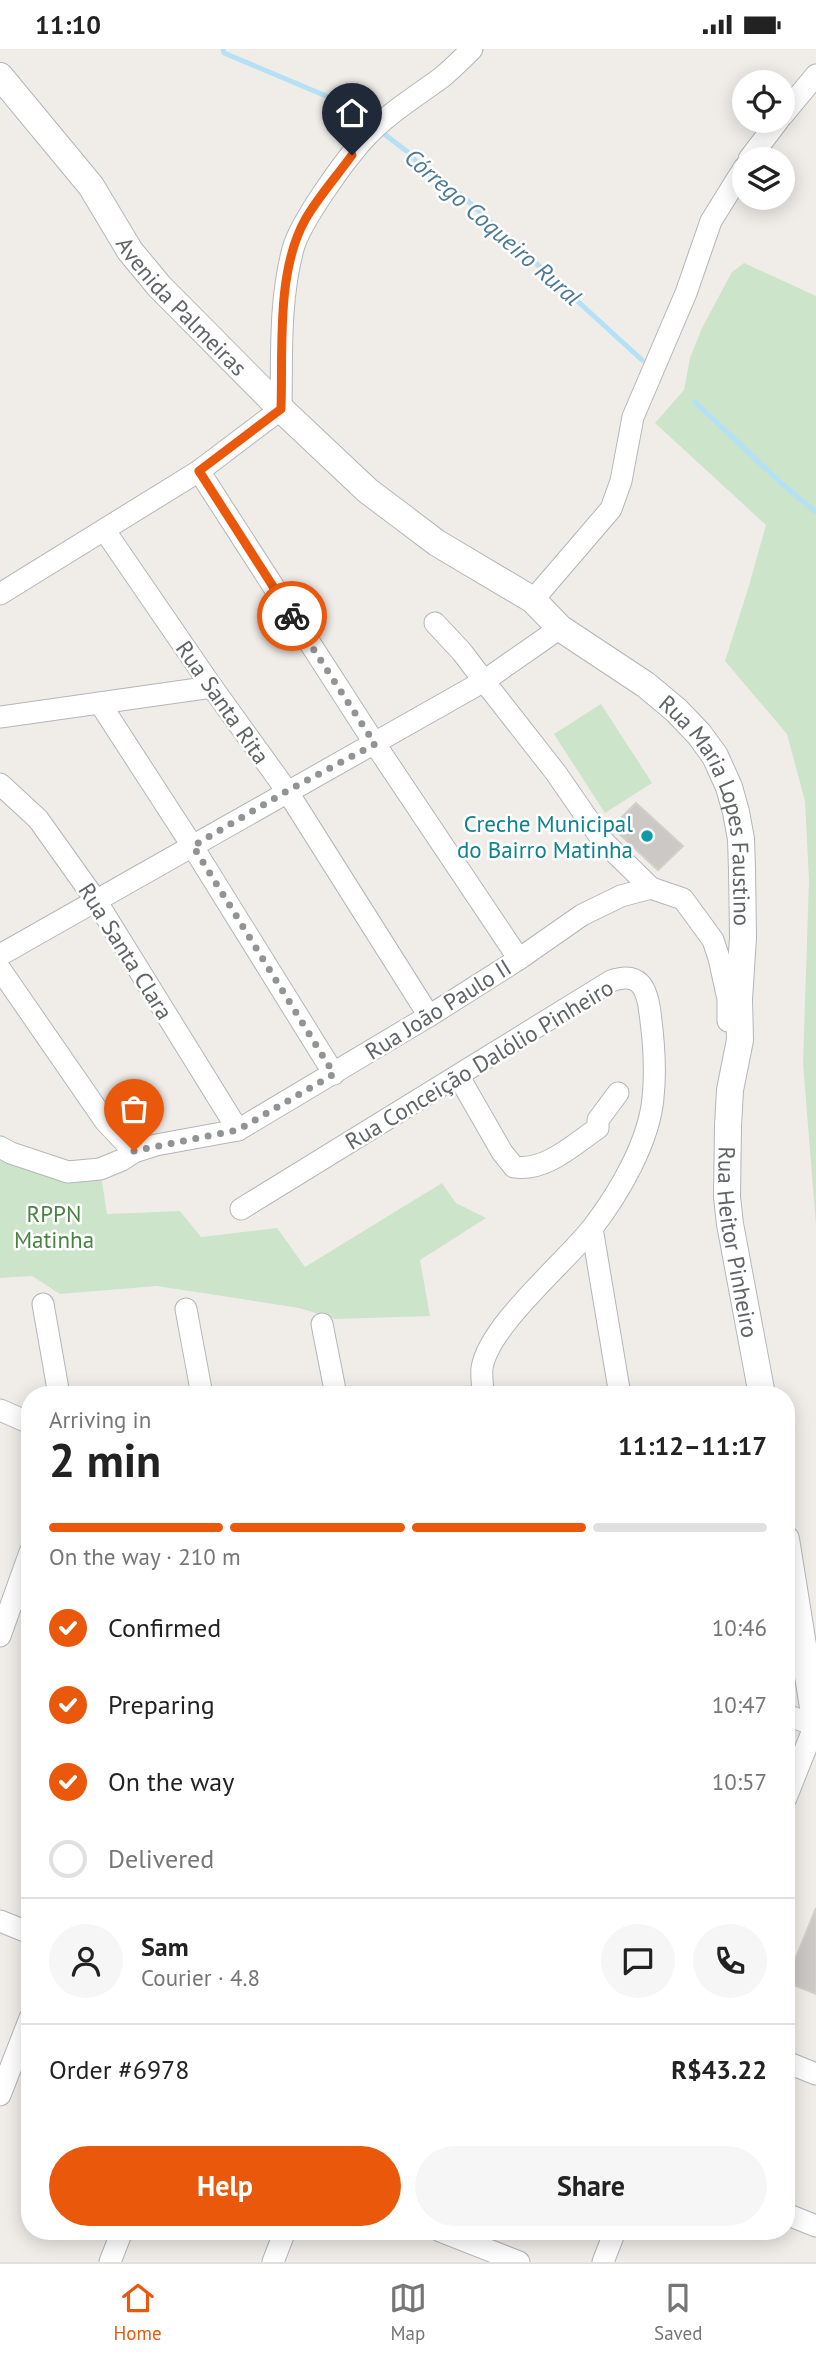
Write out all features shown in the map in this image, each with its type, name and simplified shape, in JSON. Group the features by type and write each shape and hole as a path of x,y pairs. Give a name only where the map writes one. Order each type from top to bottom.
{"street":[{"path":"0,594 199,471 281,409 284,314 293,247 306,219 365,138 390,115 444,76 472,49"},
{"path":"795,100 816,75"},
{"name":"Avenida Palmeiras","path":"0,76 91,186 131,251 159,286 281,409 368,491 428,536 533,600"},
{"path":"758,147 769,133"},
{"path":"533,600 611,509 621,481 633,417 686,293 710,221 732,187"},
{"path":"199,471 375,744 519,959"},
{"name":"Rua Santa Rita","path":"105,531 287,791 429,1016"},
{"name":"Rua Maria Lopes Faustino","path":"533,600 560,628 646,685 676,711 699,734 715,756 729,787 741,839 743,937 739,999 740,1040 730,1090"},
{"path":"435,623 555,773 603,841 651,888 683,899 713,940 728,999 730,1090"},
{"path":"0,955 484,681 560,628"},
{"path":"0,717 101,705 212,687"},
{"path":"101,705 193,846 334,1074"},
{"name":"Rua Santa Clara","path":"0,784 38,819 96,899 238,1130"},
{"name":"Rua João Paulo II","path":"0,1147 21,1157 68,1172 100,1169 122,1160 134,1151 238,1130 429,1016 582,915 621,896 651,888"},
{"path":"0,969 105,1121 134,1151"},
{"name":"Rua Conceição Dalólio Pinheiro","path":"241,1209 611,981 625,977 636,979 643,988 649,1005 654,1044 653,1101 644,1134 626,1177 592,1228 490,1344 482,1369 483,1386"},
{"path":"459,1077 502,1152 514,1167 528,1170 548,1162 598,1128 598,1120 618,1093"},
{"name":"Rua Heitor Pinheiro","path":"730,1090 727,1196 760,1386"},
{"path":"592,1228 618,1386"},
{"path":"43,1304 57,1386"},
{"path":"186,1309 200,1386"},
{"path":"322,1324 335,1386"},
{"path":"0,1410 21,1419"},
{"path":"0,1636 21,1577"},
{"path":"795,1597 815,1725 795,1775"},
{"path":"795,1718 815,1725"},
{"path":"0,1921 21,1929"},
{"path":"1,2092 21,2041"},
{"path":"795,2066 816,2074"},
{"path":"795,2218 816,2226"},
{"path":"110,2262 118,2240"},
{"path":"273,2262 282,2240"},
{"path":"463,2240 519,2262"},
{"path":"603,2262 612,2240"}],"green space":[{"path":"744,263 816,296 816,1225 803,1063 809,881 805,801 787,734 725,661 766,525 655,423 684,390 690,358 702,328 732,272"},
{"path":"601,704 652,783 605,813 554,734"},
{"name":"RPPN Matinha","path":"0,1147 100,1169 107,1214 180,1211 201,1237 277,1228 305,1267 442,1183 456,1203 486,1218 420,1260 430,1316 335,1319 299,1308 157,1286 60,1294 32,1276 0,1278"}],"building":[{"name":"Creche Municipal do Bairro Matinha","path":"636,803 683,846 658,870 612,827"},
{"path":"816,1908 816,1994 795,1986 795,1960"}],"waterway":[{"name":"Córrego Coqueiro Rural","path":"223,49 224,53 331,98 371,125"},
{"name":"Córrego Coqueiro Rural","path":"379,130 409,153 426,173 458,192 642,360"},
{"name":"Córrego Coqueiro Rural","path":"695,402 782,484 816,512"}],"way so far":[{"path":"134,1151 238,1130 334,1074 193,846 375,744 292,616"}],"place":[{"name":"Creche Municipal do Bairro Matinha","path":"647,836"}],"route":[{"path":"292,616 199,471 281,409 284,314 293,247 306,219 352,155"}]}
